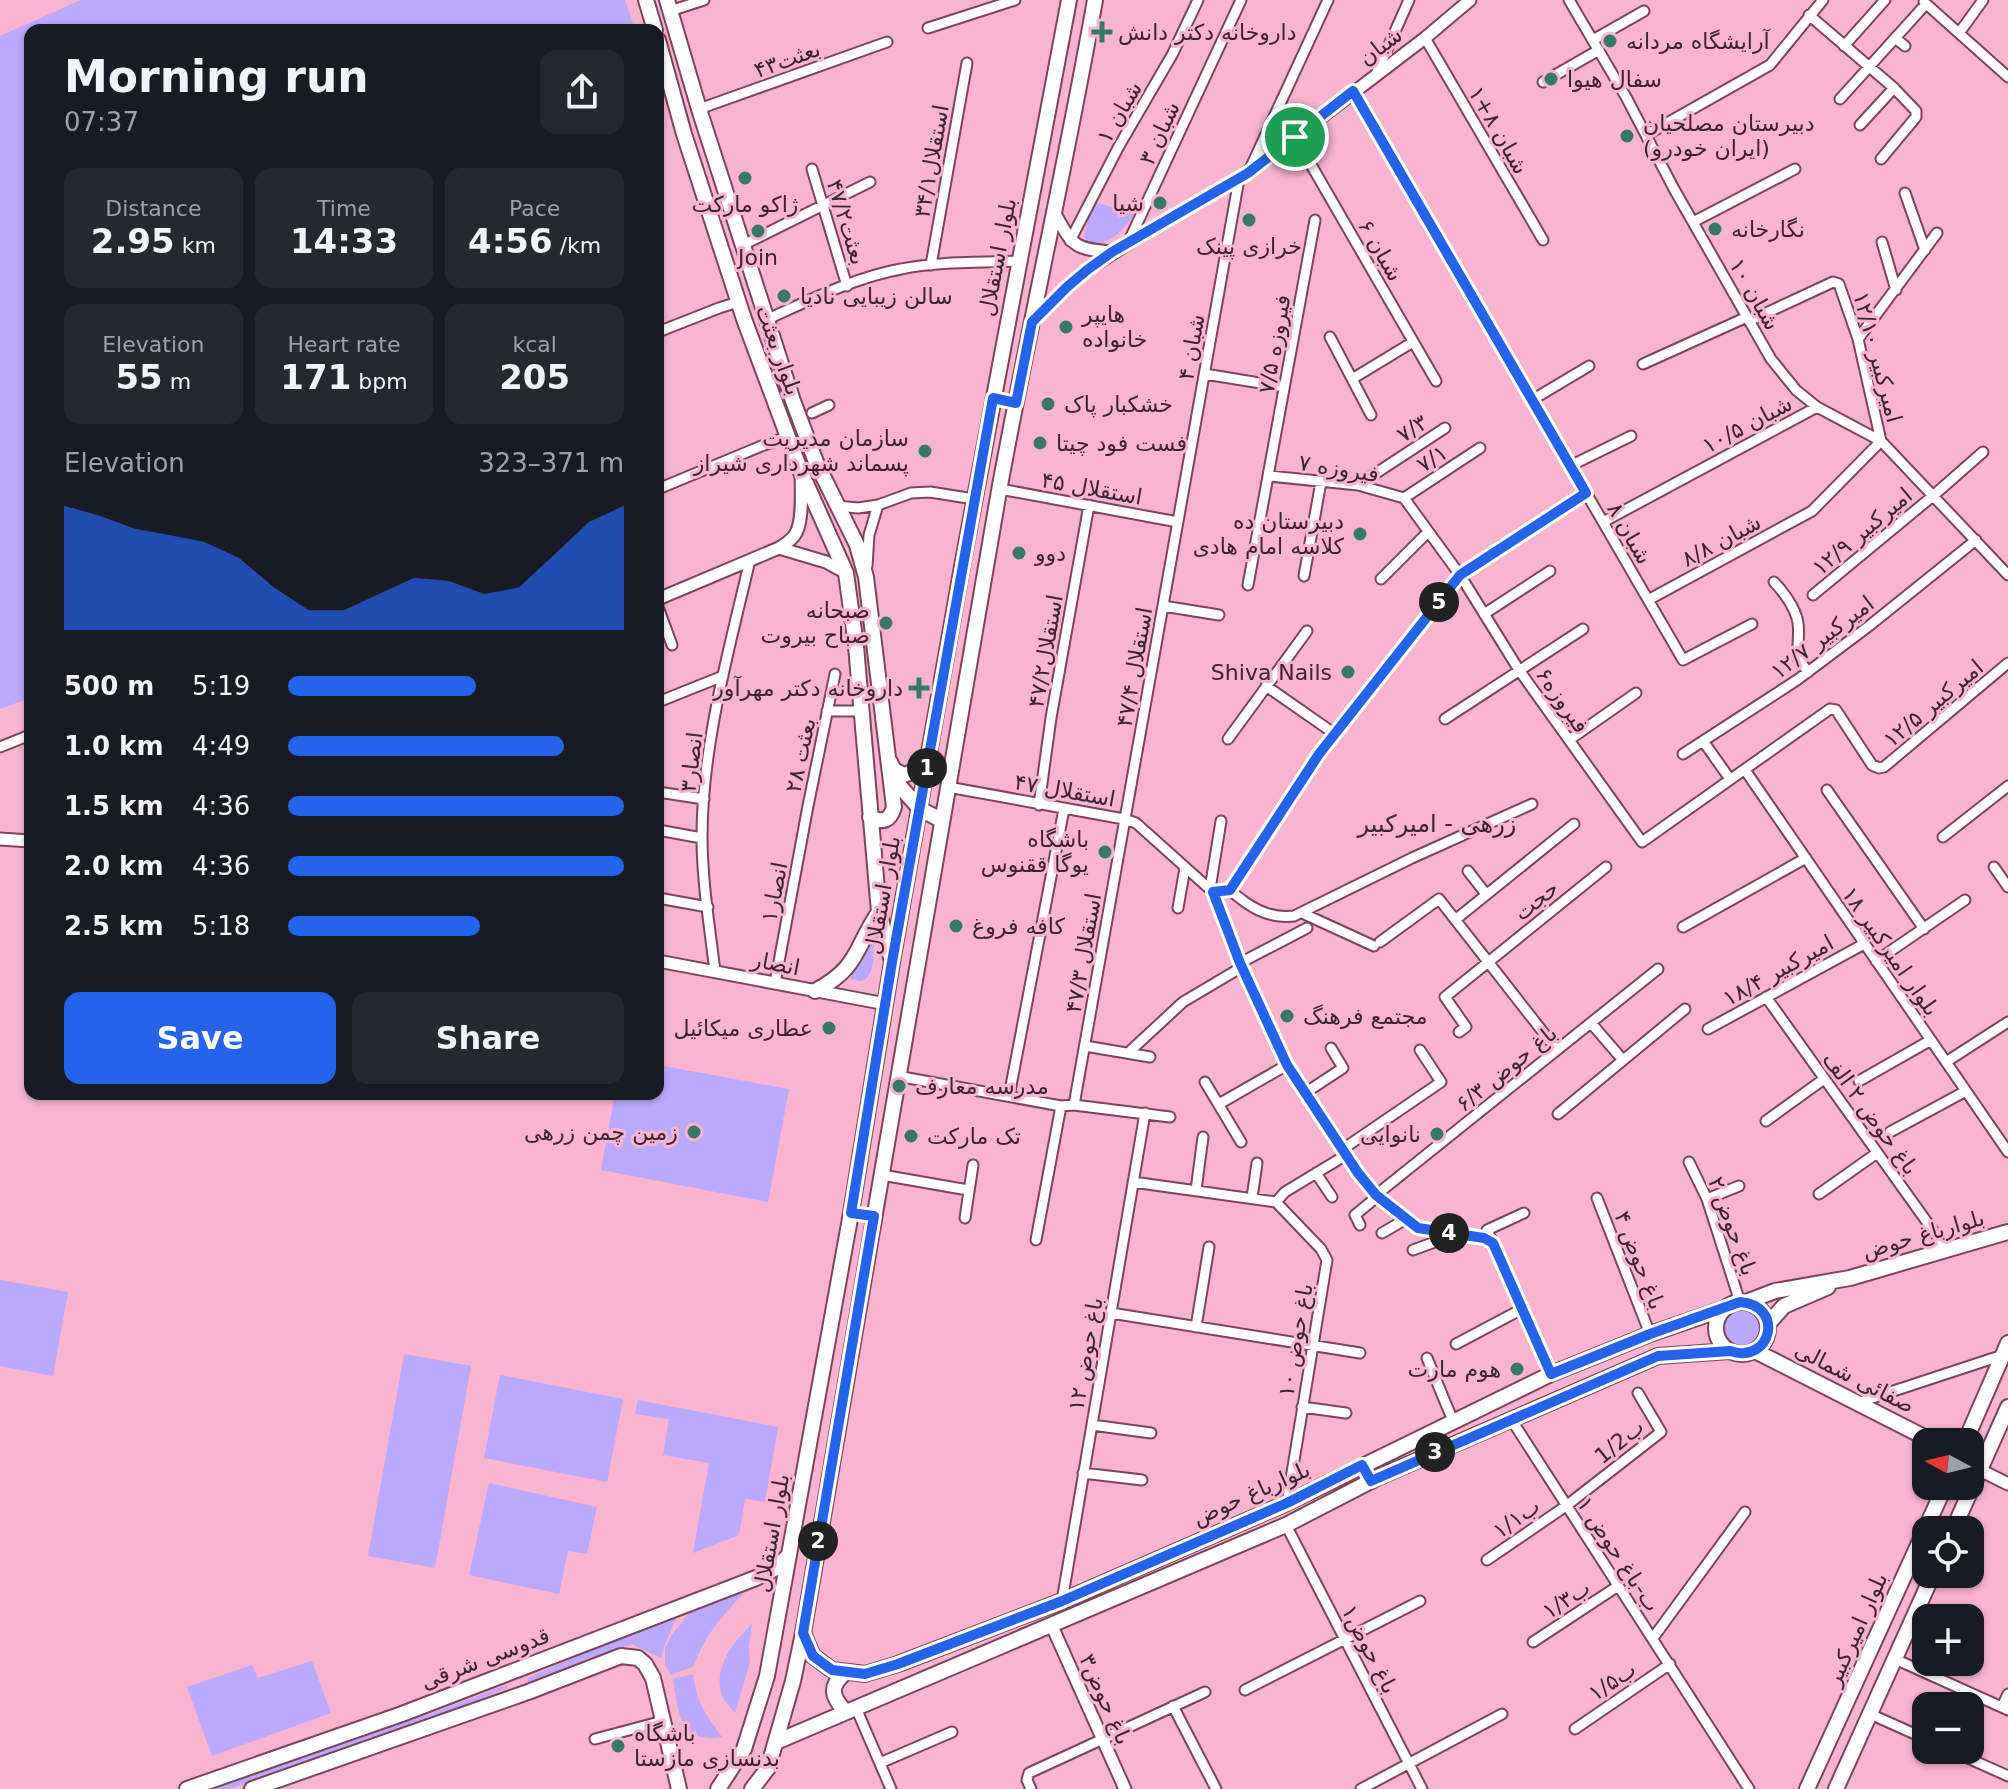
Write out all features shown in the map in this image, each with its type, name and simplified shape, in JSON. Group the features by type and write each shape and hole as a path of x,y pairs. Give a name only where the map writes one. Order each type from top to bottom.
{"main road":[{"path":"646,0 653,24"},
{"name":"بلوار استقلال","path":"718,1789 744,1749 767,1676 851,1213 974,499 1069,0"},
{"name":"بلوار استقلال","path":"752,1789 768,1768 803,1633 1000,489 1095,0"},
{"name":"بلوار بعثت","path":"668,6 793,401 816,462 857,545 866,577 894,807 887,820 879,822 870,817"},
{"path":"1061,38 1087,46"},
{"name":"بلوار بعثت","path":"664,62 738,302 787,437 846,573 856,646 879,912 892,962"},
{"path":"993,398 1016,403"},
{"path":"886,755 894,770 904,775 928,761"},
{"path":"891,775 920,809 941,820"},
{"path":"815,991 844,972 853,961 879,912"},
{"path":"851,1213 874,1216"},
{"name":"بلوارباغ حوض","path":"846,1672 865,1674 898,1664 1062,1601 1287,1503 1551,1374 1650,1334 1775,1291 1850,1278 2008,1232"},
{"name":"بلوارباغ حوض","path":"1768,1324 1784,1306 1850,1278"},
{"path":"1737,1304 1758,1307 1768,1324 1766,1339 1755,1351 1747,1354 1738,1354 1723,1346 1716,1330 1717,1322 1737,1304"},
{"path":"1971,1428 2005,1349"},
{"name":"بلوارباغ حوض","path":"776,1742 1286,1525 1371,1481 1658,1356 1730,1351"},
{"name":"صفائی شمالی","path":"1755,1351 1912,1431"},
{"path":"1984,1461 2008,1407"},
{"path":"1362,1465 1371,1481"},
{"name":"بلوار امیرکبیر","path":"1807,1789 1939,1500"},
{"name":"قدوسی شرقی","path":"187,1789 402,1714 766,1574 790,1553"},
{"path":"1818,1765 1839,1783 1927,1588"},
{"path":"803,1633 813,1656 832,1670 846,1672"},
{"path":"934,1649 941,1670"},
{"name":"قدوسی شرقی","path":"252,1789 286,1783 621,1656 638,1658 653,1678 679,1789"},
{"path":"521,1667 528,1692"},
{"path":"846,1672 837,1679 834,1690 836,1702 851,1709"}],"street":[{"path":"668,6 704,0"},
{"path":"928,28 1015,0"},
{"name":"۱ شبان","path":"1070,241 1119,146 1172,55 1198,0"},
{"name":"۳ شبان","path":"1128,243 1241,0"},
{"name":"۴ شبان","path":"1178,522 1243,176 1328,0"},
{"name":"شبان","path":"1032,322 1087,270 1112,252 1243,176 1425,38 1470,0"},
{"name":"۱۰ شبان","path":"1569,0 1771,359 1796,390 1817,407 1881,441"},
{"path":"1646,135 1770,65 1823,0"},
{"path":"1844,46 1874,19 1885,0"},
{"path":"1962,29 1983,0"},
{"path":"1840,99 1924,2 2008,77"},
{"path":"1376,74 1408,3"},
{"path":"1593,40 1644,11"},
{"path":"1809,15 1894,88 1917,114 1881,159"},
{"name":"۱+۸ شبان","path":"1425,38 1543,240"},
{"path":"1895,38 1905,46"},
{"name":"بعثت۴۳","path":"699,109 887,42"},
{"path":"1543,82 1599,50"},
{"name":"استقلال۳۴/۱","path":"931,265 967,63"},
{"path":"1860,125 1894,88"},
{"name":"۸ شبان","path":"1353,91 1683,660 1752,624"},
{"name":"۶ شبان","path":"1295,137 1436,381"},
{"name":"بعثت۴۷/۲","path":"812,169 847,286"},
{"path":"1693,222 1795,169"},
{"path":"743,245 870,182"},
{"path":"1905,193 1925,250"},
{"path":"1054,212 1070,241 1080,248 1112,252"},
{"name":"۷/۵ فیروزه","path":"1248,585 1315,220"},
{"path":"1858,339 1937,233"},
{"path":"1882,242 1896,290"},
{"path":"768,319 859,281 899,269 1019,261"},
{"name":"۱۲/۱۰ امیرکبیر","path":"1748,319 1833,282 1839,284 1858,339 1881,441"},
{"path":"664,330 738,302"},
{"path":"1643,364 1748,319"},
{"path":"1330,337 1371,415"},
{"path":"1352,379 1413,342"},
{"path":"1532,400 1589,366"},
{"path":"1205,374 1284,387"},
{"path":"812,413 829,405"},
{"name":"۱۰/۵ شبان","path":"1603,522 1817,407"},
{"name":"۷/۳","path":"1358,485 1445,428"},
{"path":"1570,466 1631,436"},
{"path":"664,487 787,437"},
{"path":"1881,441 2008,575"},
{"name":"۸/۸ شبان","path":"1648,600 1812,511 1881,441"},
{"name":"۷/۱","path":"1404,498 1480,448"},
{"name":"۱۲/۹ امیرکبیر","path":"1813,595 1983,452"},
{"path":"664,596 779,548 793,538 801,518 801,472"},
{"name":"۷ فیروزه","path":"1269,476 1358,485 1404,498 1460,575"},
{"path":"1304,576 1321,482"},
{"name":"۴۵ استقلال","path":"1000,489 1178,522"},
{"path":"837,506 858,508 878,505 911,493 930,492 974,499"},
{"path":"1230,890 1319,754 1460,575 1586,493"},
{"path":"866,577 869,535 878,505"},
{"name":"استقلال۴۷/۲","path":"1039,805 1051,718 1089,505"},
{"name":"۴۷/۴ استقلال","path":"1124,819 1178,522"},
{"path":"1381,579 1428,532"},
{"name":"۱۲/۷ امیرکبیر","path":"1683,754 1808,672 1976,540"},
{"path":"779,548 826,562 846,573"},
{"name":"انصار۳","path":"715,972 702,838 706,771 723,676 750,560"},
{"path":"1484,614 1550,571"},
{"name":"فیروزه۶","path":"1460,575 1519,670 1642,842 1730,779"},
{"path":"1774,582 1796,611 1800,625 1797,657 1808,672"},
{"path":"1163,606 1219,615"},
{"path":"664,623 672,645"},
{"path":"1445,719 1583,629"},
{"path":"1228,739 1307,631"},
{"name":"۱۲/۵ امیرکبیر","path":"1745,770 1833,709 1872,765 1884,767 2008,663"},
{"name":"بعثت ۲۸","path":"808,806 835,674"},
{"path":"664,700 723,676"},
{"path":"1266,686 1335,734"},
{"path":"1569,740 1636,693"},
{"name":"بعثت ۲۸","path":"827,711 861,711"},
{"path":"0,747 24,737"},
{"path":"1703,741 1730,779 1745,770"},
{"name":"۱۸ بلوار امیرکبیر","path":"1745,770 2008,1152"},
{"path":"1943,837 2008,786"},
{"name":"۴۷ استقلال","path":"948,787 1136,823 1212,891 1241,965 1287,1065 1377,1196 1406,1219"},
{"path":"1827,790 1924,929"},
{"path":"664,793 704,799"},
{"path":"1221,821 1212,891 1230,890 1248,907 1281,917 1302,913 1412,858 1532,804"},
{"name":"انصار۱","path":"775,983 808,806"},
{"path":"1009,1096 1064,809"},
{"name":"۴۷/۳ استقلال","path":"1074,1105 1124,819"},
{"path":"1455,920 1574,824"},
{"path":"664,831 702,838"},
{"path":"0,839 24,841"},
{"path":"1683,927 1806,858"},
{"name":"حجت","path":"1459,1032 1466,1027 1445,997 1606,867"},
{"path":"1994,867 2008,887"},
{"path":"1178,908 1185,868"},
{"path":"1468,871 1486,894"},
{"path":"664,899 708,907"},
{"path":"1302,913 1377,944 1439,899 1557,1050"},
{"path":"1876,961 1965,900"},
{"path":"1128,1053 1183,1002 1307,928"},
{"name":"۱۸/۴ امیرکبیر","path":"1708,1029 1864,944"},
{"name":"انصار","path":"664,962 886,1004"},
{"name":"۶/۳ باغ حوض","path":"1360,1225 1355,1215 1377,1196 1658,969"},
{"name":"باغ حوض ۲ الف","path":"1766,997 1947,1250"},
{"path":"1558,1114 1685,1009"},
{"path":"1946,1062 2008,1022"},
{"path":"1591,1023 1622,1059"},
{"path":"1859,1081 1931,1040"},
{"path":"1085,1046 1150,1057"},
{"path":"1305,1093 1343,1068 1331,1048"},
{"path":"1133,1182 1276,1202 1285,1192 1441,1082 1420,1050"},
{"path":"1219,1104 1287,1065"},
{"path":"897,1076 1061,1106 1170,1117"},
{"path":"1766,1121 1824,1079"},
{"path":"1205,1082 1241,1142"},
{"path":"1890,1132 1966,1091"},
{"path":"1036,1240 1061,1106"},
{"name":"۱۲ باغ حوض","path":"1062,1601 1145,1113"},
{"path":"1196,1190 1203,1137"},
{"path":"1819,1194 1877,1153"},
{"name":"۲ باغ حوض","path":"1689,1162 1707,1199 1737,1304"},
{"path":"1252,1198 1257,1163"},
{"path":"965,1218 973,1165"},
{"path":"1316,1173 1332,1197"},
{"path":"882,1175 968,1190"},
{"path":"1707,1199 1739,1186"},
{"name":"۴ باغ حوض","path":"1597,1198 1650,1334"},
{"name":"۱۰ باغ حوض","path":"1276,1202 1321,1249 1327,1260 1287,1503"},
{"path":"1524,1213 1487,1230 1551,1374"},
{"path":"1382,1233 1406,1219 1418,1228 1484,1238 1493,1243"},
{"path":"1413,1250 1458,1234"},
{"path":"1196,1327 1209,1247"},
{"path":"1456,1344 1522,1309"},
{"path":"1111,1313 1360,1353"},
{"path":"1857,1403 2005,1349"},
{"path":"1427,1358 1453,1421"},
{"name":"1/2ب","path":"1566,1506 1661,1432 1638,1393"},
{"path":"1302,1407 1346,1413"},
{"name":"۱ ب-باغ حوض","path":"1511,1419 1749,1789"},
{"path":"1092,1425 1151,1433"},
{"path":"1984,1472 2008,1484"},
{"path":"1083,1473 1142,1480"},
{"name":"ب۱/۱","path":"1487,1560 1566,1506"},
{"path":"1653,1638 1745,1512"},
{"name":"باغ حوض۱","path":"1286,1525 1422,1789"},
{"name":"ب۱/۳","path":"1533,1642 1618,1586"},
{"path":"1245,1690 1420,1601"},
{"name":"باغ حوض۳","path":"1051,1624 1125,1789"},
{"path":"1895,1659 2005,1708 2008,1694"},
{"name":"ب۱/۵","path":"1575,1729 1670,1664"},
{"path":"1031,1789 1029,1773 1205,1692"},
{"path":"1173,1706 1216,1789"},
{"path":"851,1709 891,1789"},
{"path":"1361,1789 1502,1714"},
{"path":"1870,1714 1912,1733"},
{"path":"595,1739 663,1721"},
{"path":"880,1763 952,1732"},
{"path":"1981,1764 2008,1776"},
{"path":"761,1789 768,1768"}],"shaded area":[{"path":"81,0 625,0 633,24 27,24"},
{"path":"24,25 24,700 0,709 0,36"},
{"path":"1095,202 1134,214 1115,236 1103,242 1089,243 1084,238"},
{"path":"869,936 873,939 871,971 865,980 850,978 860,963"},
{"name":"زمین چمن زرهی","path":"664,1066 789,1089 768,1202 601,1170 614,1100 664,1100"},
{"path":"0,1280 68,1292 53,1376 0,1366"},
{"path":"1742,1311 1755,1316 1760,1329 1755,1342 1742,1347 1729,1342 1724,1329 1729,1316"},
{"path":"404,1354 471,1366 435,1568 368,1556"},
{"path":"500,1375 623,1399 607,1482 484,1458"},
{"path":"638,1400 778,1427 765,1502 745,1499 739,1535 693,1553 709,1463 663,1455 669,1419 635,1414"},
{"path":"489,1483 597,1507 587,1554 568,1551 559,1594 469,1575"},
{"path":"749,1587 710,1633 694,1666 671,1675 665,1664 665,1648 690,1612"},
{"path":"679,1612 661,1658 632,1644 529,1683 527,1678"},
{"path":"752,1624 750,1662 735,1713 723,1698 720,1677 731,1648"},
{"path":"312,1661 331,1713 212,1756 187,1687 252,1665 258,1678"},
{"path":"693,1674 703,1707 722,1737 697,1735 683,1723 673,1679"},
{"path":"507,1685 507,1688 432,1719 229,1789 213,1789 432,1713"}],"place":[{"name":"داروخانه دکتر دانش","path":"1102,32"},
{"name":"آرایشگاه مردانه","path":"1610,41"},
{"name":"سفال هیوا","path":"1551,79"},
{"name":"دبیرستان مصلحیان (ایران خودرو)","path":"1627,136"},
{"name":"ژاکو مارکت","path":"745,178"},
{"name":"شیا","path":"1160,203"},
{"name":"خرازی پینک","path":"1249,220"},
{"name":"نگارخانه","path":"1715,229"},
{"name":"Join","path":"758,231"},
{"name":"سالن زیبایی نادیا","path":"784,296"},
{"name":"هایپر خانواده","path":"1066,327"},
{"name":"خشکبار پاک","path":"1048,404"},
{"name":"فست فود چیتا","path":"1040,443"},
{"name":"سازمان مدیریت پسماند شهرداری شیراز","path":"925,451"},
{"name":"دبیرستان ده کلاسه امام هادی","path":"1360,534"},
{"name":"دوو","path":"1019,553"},
{"name":"صبحانه صباح بیروت","path":"886,623"},
{"name":"Shiva Nails","path":"1348,672"},
{"name":"داروخانه دکتر مهرآور","path":"919,688"},
{"name":"باشگاه یوگا ققنوس","path":"1105,852"},
{"name":"کافه فروغ","path":"956,926"},
{"name":"مجتمع فرهنگ","path":"1287,1016"},
{"name":"عطاری میکائیل","path":"829,1028"},
{"name":"مدرسه معارف","path":"899,1086"},
{"name":"زمین چمن زرهی","path":"694,1132"},
{"name":"نانوایی","path":"1437,1134"},
{"name":"تک مارکت","path":"911,1136"},
{"name":"هوم مارت","path":"1517,1369"},
{"name":"باشگاه بدنسازی مازستا","path":"618,1746"}],"district":[{"name":"زرهی - امیرکبیر","path":"1437,824"}],"route":[{"path":"1353,91 1586,493 1460,575 1319,754 1230,890 1213,892 1240,963 1287,1065 1358,1173 1376,1195 1418,1228 1484,1238 1493,1243 1551,1374 1740,1302 1752,1304 1763,1311 1768,1324 1766,1339 1762,1346 1747,1354 1730,1351 1658,1356 1371,1481 1362,1465 1287,1503 1062,1601 898,1664 865,1674 832,1670 813,1656 803,1633 874,1216 851,1213 892,962 993,398 1016,403 1032,322 1067,287 1112,252 1239,179 1295,137 1353,91"}]}
